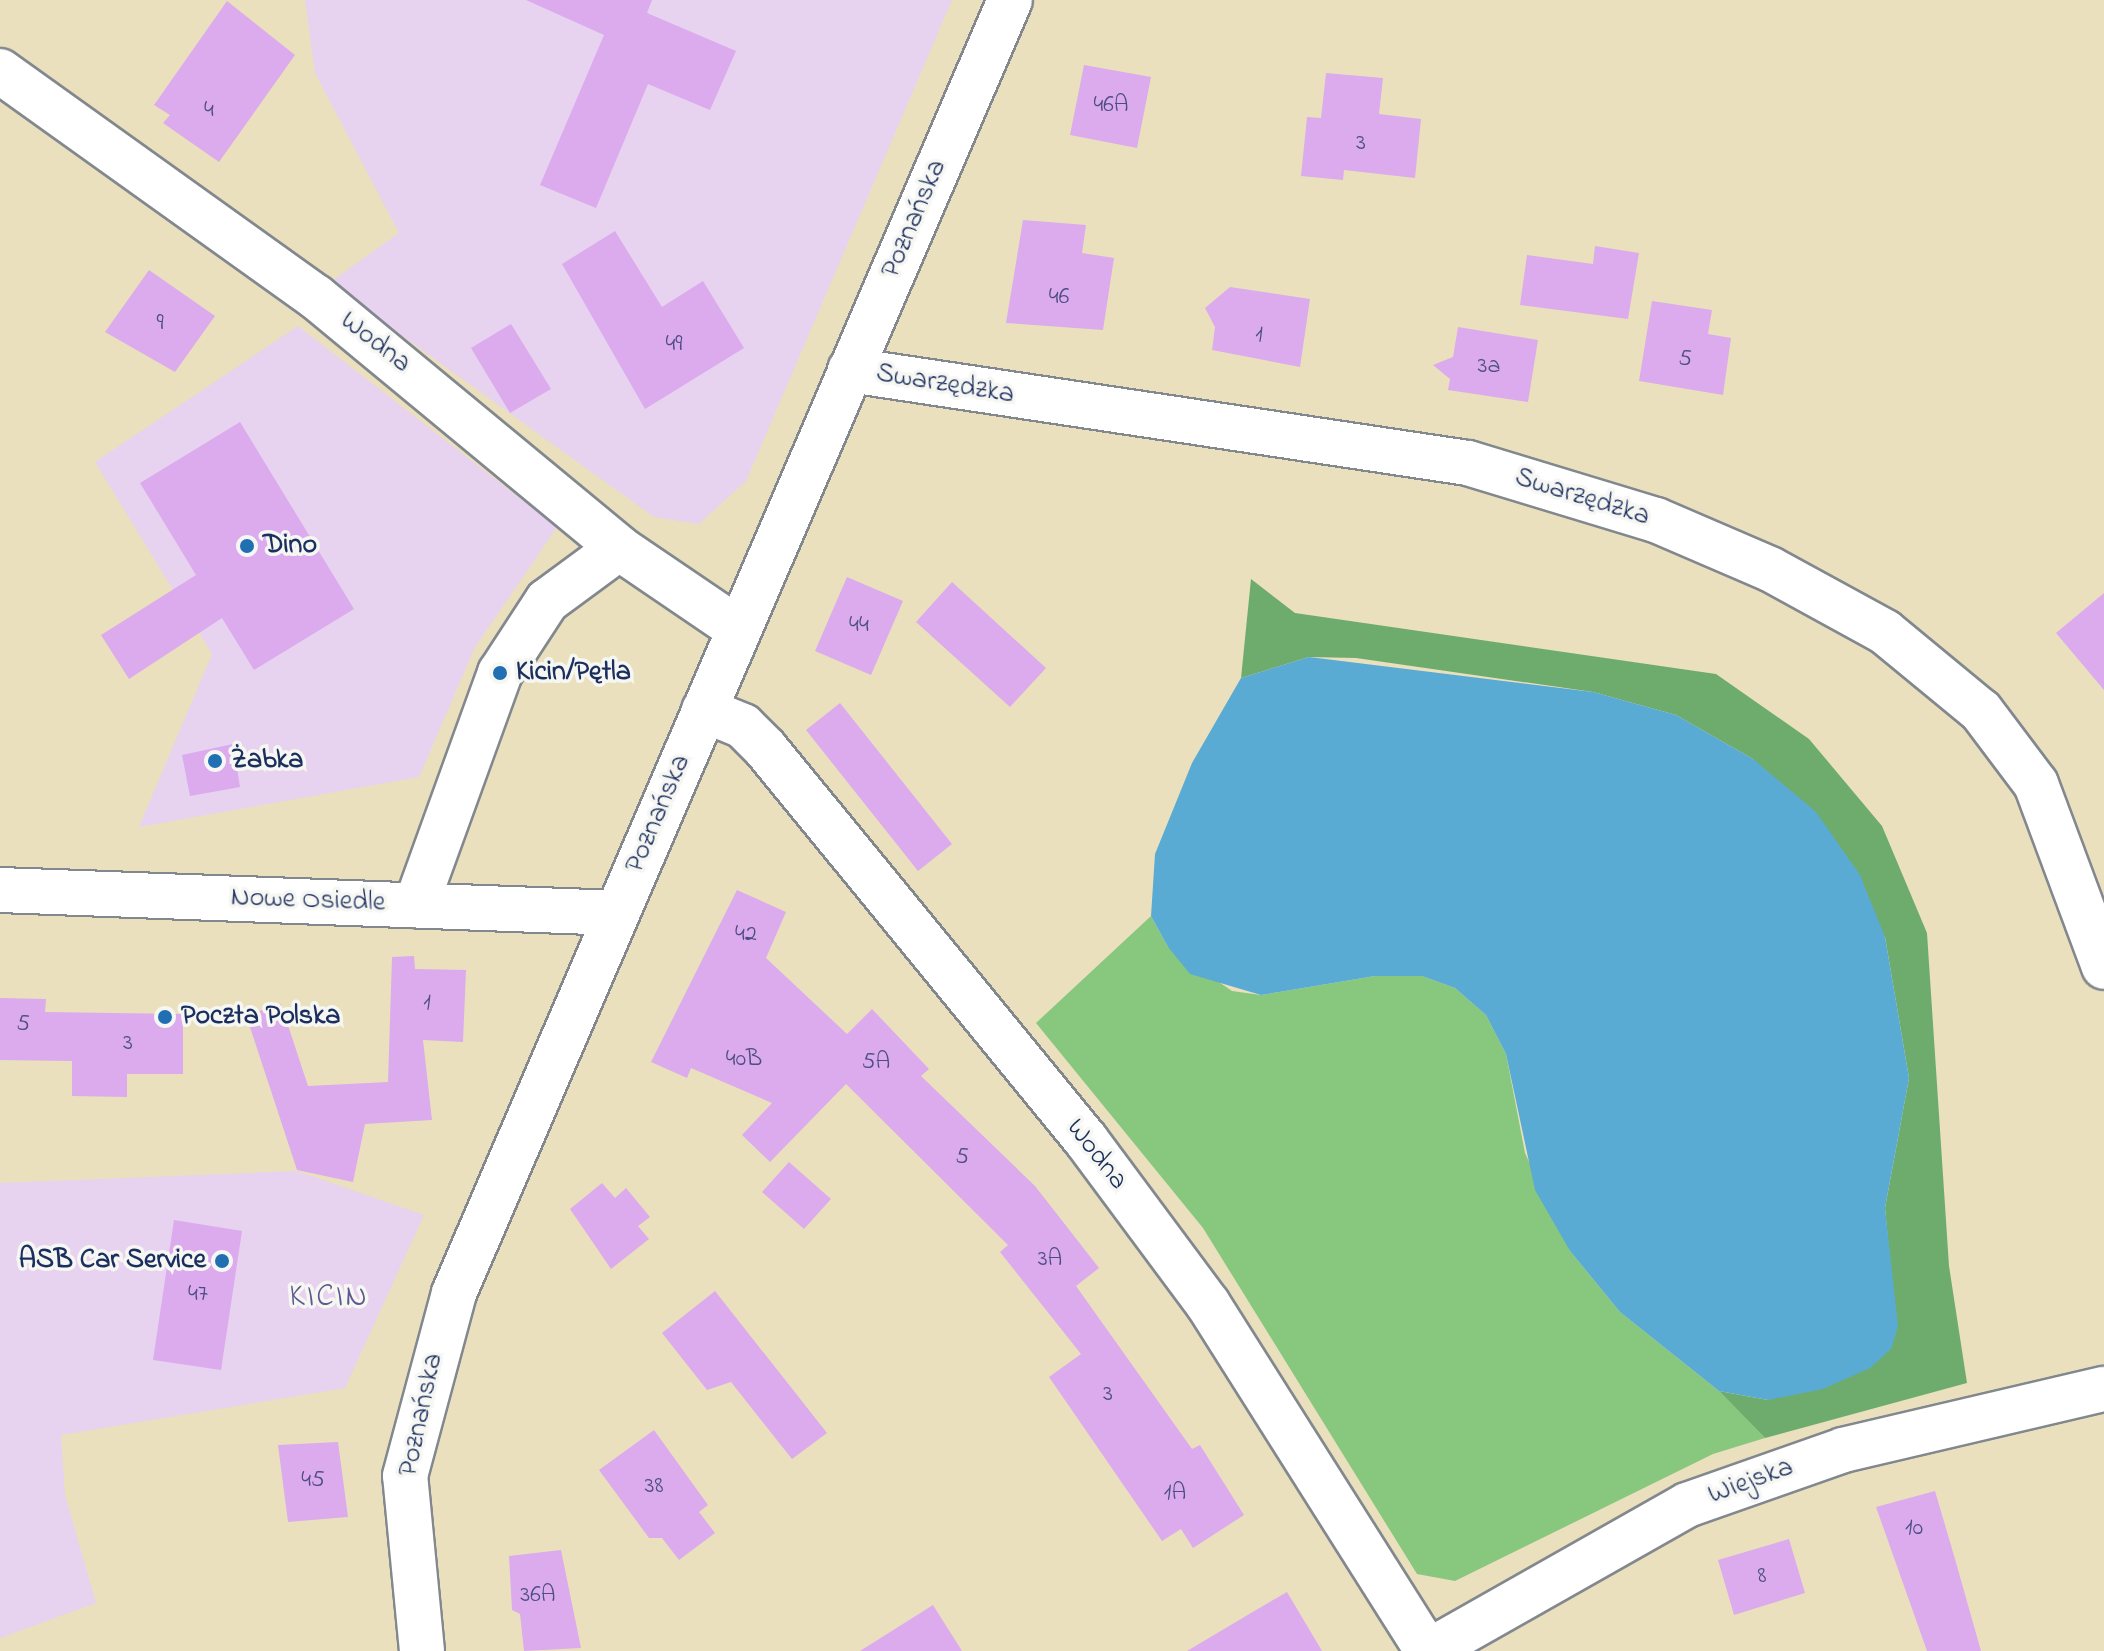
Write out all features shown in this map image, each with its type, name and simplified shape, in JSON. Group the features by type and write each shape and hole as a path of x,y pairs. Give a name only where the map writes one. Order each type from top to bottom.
{"street":[{"name":"Poznańska","path":"422,1651 406,1527 414,1426 454,1293 1010,0"},
{"name":"Wodna","path":"0,71 316,297 510,450 619,548 738,629"},
{"name":"Swarzędzka","path":"850,370 1468,463 1656,520 1770,569 1885,632 1981,711 2036,784 2104,967"},
{"path":"416,905 500,673 547,601 619,548"},
{"name":"Wodna","path":"704,710 743,726 765,748 1086,1140 1208,1304 1428,1651"},
{"name":"Nowe Osiedle","path":"0,890 617,913"},
{"name":"Wiejska","path":"1428,1651 1687,1505 1843,1450 2104,1389"}],"shaded area":[{"path":"305,0 952,0 746,481 699,524 654,517 329,283 399,233 315,73"},
{"path":"298,326 557,527 475,647 419,777 139,827 212,654 95,462"},
{"path":"297,1171 424,1215 345,1388 61,1435 65,1495 96,1603 0,1638 0,1183"}],"green space":[{"path":"1251,579 1295,613 1716,674 1809,739 1882,826 1927,933 1949,1266 1967,1383 1765,1438 1719,1391 1768,1400 1892,1283 1885,1208 1909,1078 1885,937 1753,759 1676,715 1593,692 1356,658 1309,657 1241,678"},
{"path":"1151,916 1168,947 1232,991 1261,995 1375,976 1422,976 1455,988 1486,1015 1506,1054 1525,1153 1570,1251 1620,1312 1719,1391 1765,1438 1713,1454 1455,1581 1417,1574 1203,1228 1036,1023"}],"water":[{"path":"1309,657 1593,692 1676,715 1753,759 1816,812 1860,875 1885,937 1909,1078 1885,1208 1898,1326 1891,1349 1870,1368 1823,1389 1768,1400 1719,1391 1620,1312 1570,1251 1535,1190 1506,1054 1486,1015 1455,988 1422,976 1375,976 1261,995 1190,974 1168,947 1151,916 1155,854 1192,763 1241,678"}],"building":[{"path":"526,0 652,0 647,13 736,51 710,110 648,84 596,208 540,185 604,35"},
{"path":"227,1 295,55 219,162 163,123 170,115 154,105"},
{"path":"1084,65 1151,77 1137,148 1070,135"},
{"path":"1326,73 1383,78 1379,114 1421,119 1415,178 1344,170 1343,180 1301,176 1307,117 1321,118"},
{"path":"1023,220 1086,225 1082,253 1114,258 1103,330 1006,323"},
{"path":"615,231 662,307 703,281 744,348 645,409 562,264"},
{"path":"1595,246 1639,253 1628,319 1520,305 1527,255 1593,264"},
{"path":"149,270 215,316 175,372 105,332"},
{"path":"1230,287 1310,299 1300,367 1212,350 1215,327 1205,308"},
{"path":"1652,301 1712,310 1708,334 1731,338 1723,395 1639,381"},
{"path":"511,324 551,389 510,413 471,348"},
{"path":"1458,327 1538,340 1528,402 1448,390 1450,379 1433,365 1453,357"},
{"name":"Dino","path":"240,422 354,609 254,670 222,618 129,679 101,635 196,575 140,483"},
{"path":"847,577 903,601 871,675 815,651"},
{"path":"952,582 1046,668 1010,707 916,622"},
{"path":"2104,593 2104,690 2056,633"},
{"path":"840,703 952,844 918,871 806,730"},
{"name":"Żabka","path":"233,744 240,787 190,796 182,755"},
{"path":"737,890 786,912 766,958 847,1034 872,1009 929,1069 921,1076 1035,1186 1099,1268 1076,1286 1192,1449 1200,1445 1244,1515 1193,1548 1181,1529 1162,1541 1049,1377 1081,1354 1000,1252 1008,1245 846,1084 770,1162 742,1135 772,1103 691,1068 687,1078 651,1062"},
{"path":"414,956 415,969 466,970 463,1042 423,1040 432,1120 365,1124 353,1182 297,1170 246,1015 281,1004 308,1086 388,1082 392,957"},
{"path":"0,998 46,999 45,1012 183,1014 183,1074 127,1074 127,1097 72,1096 72,1061 0,1060"},
{"path":"789,1162 831,1199 804,1229 762,1192"},
{"path":"602,1183 615,1198 626,1188 650,1217 638,1226 649,1239 611,1269 570,1209"},
{"path":"174,1220 242,1231 221,1370 153,1360"},
{"path":"715,1291 827,1433 792,1459 731,1382 707,1390 662,1333"},
{"path":"654,1430 708,1505 699,1512 715,1533 679,1560 662,1538 649,1538 599,1470"},
{"path":"338,1442 348,1517 288,1522 278,1445"},
{"path":"1935,1491 1981,1651 1927,1651 1876,1507"},
{"path":"1789,1539 1805,1593 1734,1615 1718,1560"},
{"path":"561,1550 581,1648 524,1651 520,1614 512,1610 509,1556"},
{"path":"1287,1592 1322,1651 1187,1651 1256,1610"},
{"path":"933,1605 962,1651 860,1651"}],"place":[{"name":"Dino","path":"247,546"},
{"name":"Kicin/Pętla","path":"500,673"},
{"name":"Żabka","path":"215,761"},
{"name":"Poczta Polska","path":"165,1017"},
{"name":"ASB Car Service","path":"222,1261"}],"district":[{"name":"KICIN","path":"329,1298"}]}
